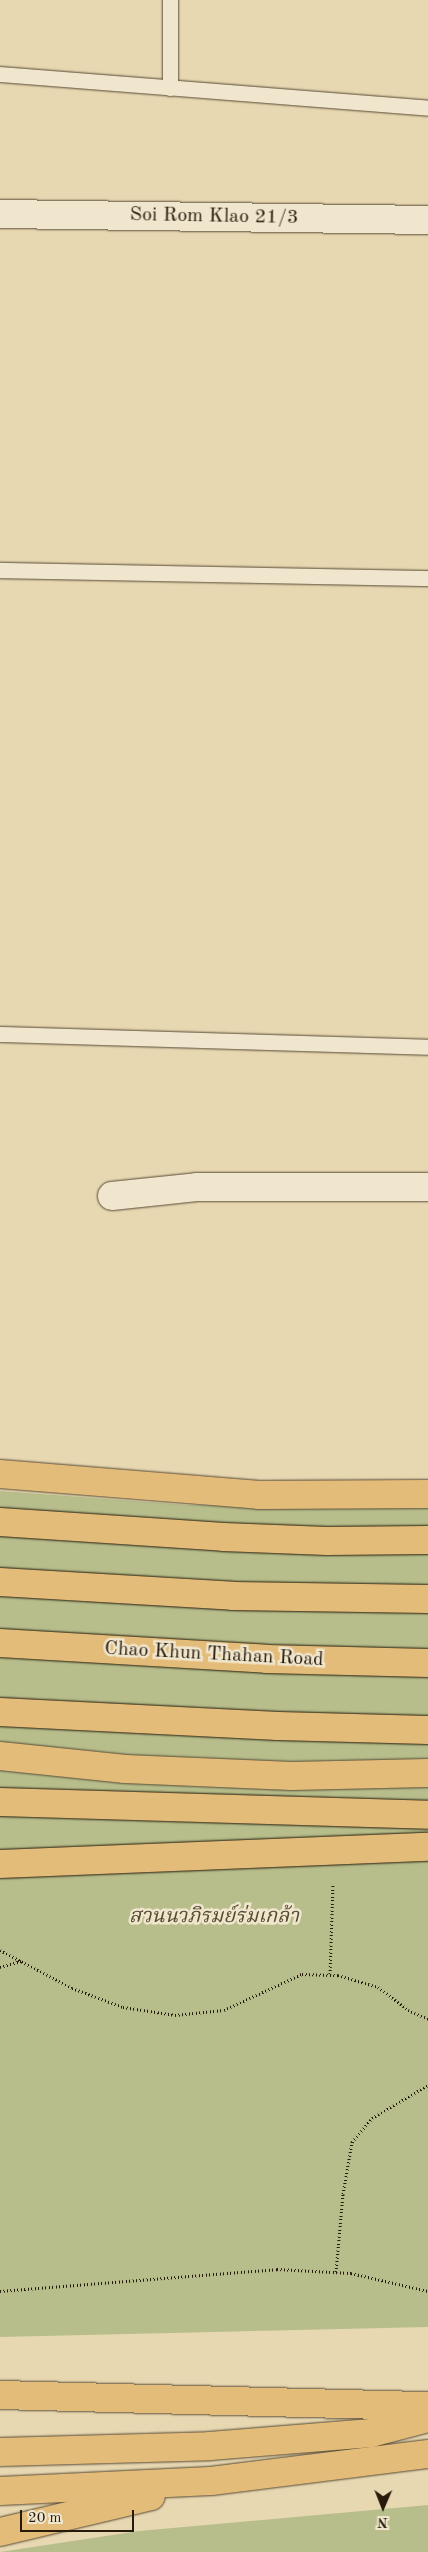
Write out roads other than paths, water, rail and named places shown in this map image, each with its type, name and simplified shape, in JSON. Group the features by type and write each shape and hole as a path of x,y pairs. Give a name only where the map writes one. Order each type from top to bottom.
{"main road":[{"path":"0,1474 259,1495 428,1494"},
{"path":"0,1522 223,1537 327,1541 428,1540"},
{"path":"0,1582 233,1596 428,1599"},
{"name":"Chao Khun Thahan Road","path":"0,1643 248,1658 428,1663"},
{"path":"0,1712 278,1726 428,1730"},
{"path":"0,1756 126,1769 273,1776 428,1773"},
{"path":"0,1802 428,1815"},
{"path":"0,1864 428,1848"},
{"path":"0,2394 428,2406"},
{"path":"0,2452 210,2446 352,2435 371,2433 428,2418"},
{"path":"0,2491 211,2481 428,2454"},
{"path":"0,2532 211,2481"}],"street":[{"name":"Soi Rom Klao 21/3","path":"0,214 428,220"},
{"path":"112,1196 197,1187 428,1186"}],"lane":[{"path":"170,0 170,88"},
{"path":"0,74 428,108"},
{"path":"0,570 428,578"},
{"path":"0,1034 428,1047"}],"park label":[{"name":"สวนนวภิรมย์ร่มเกล้า","path":"214,1917"}]}
